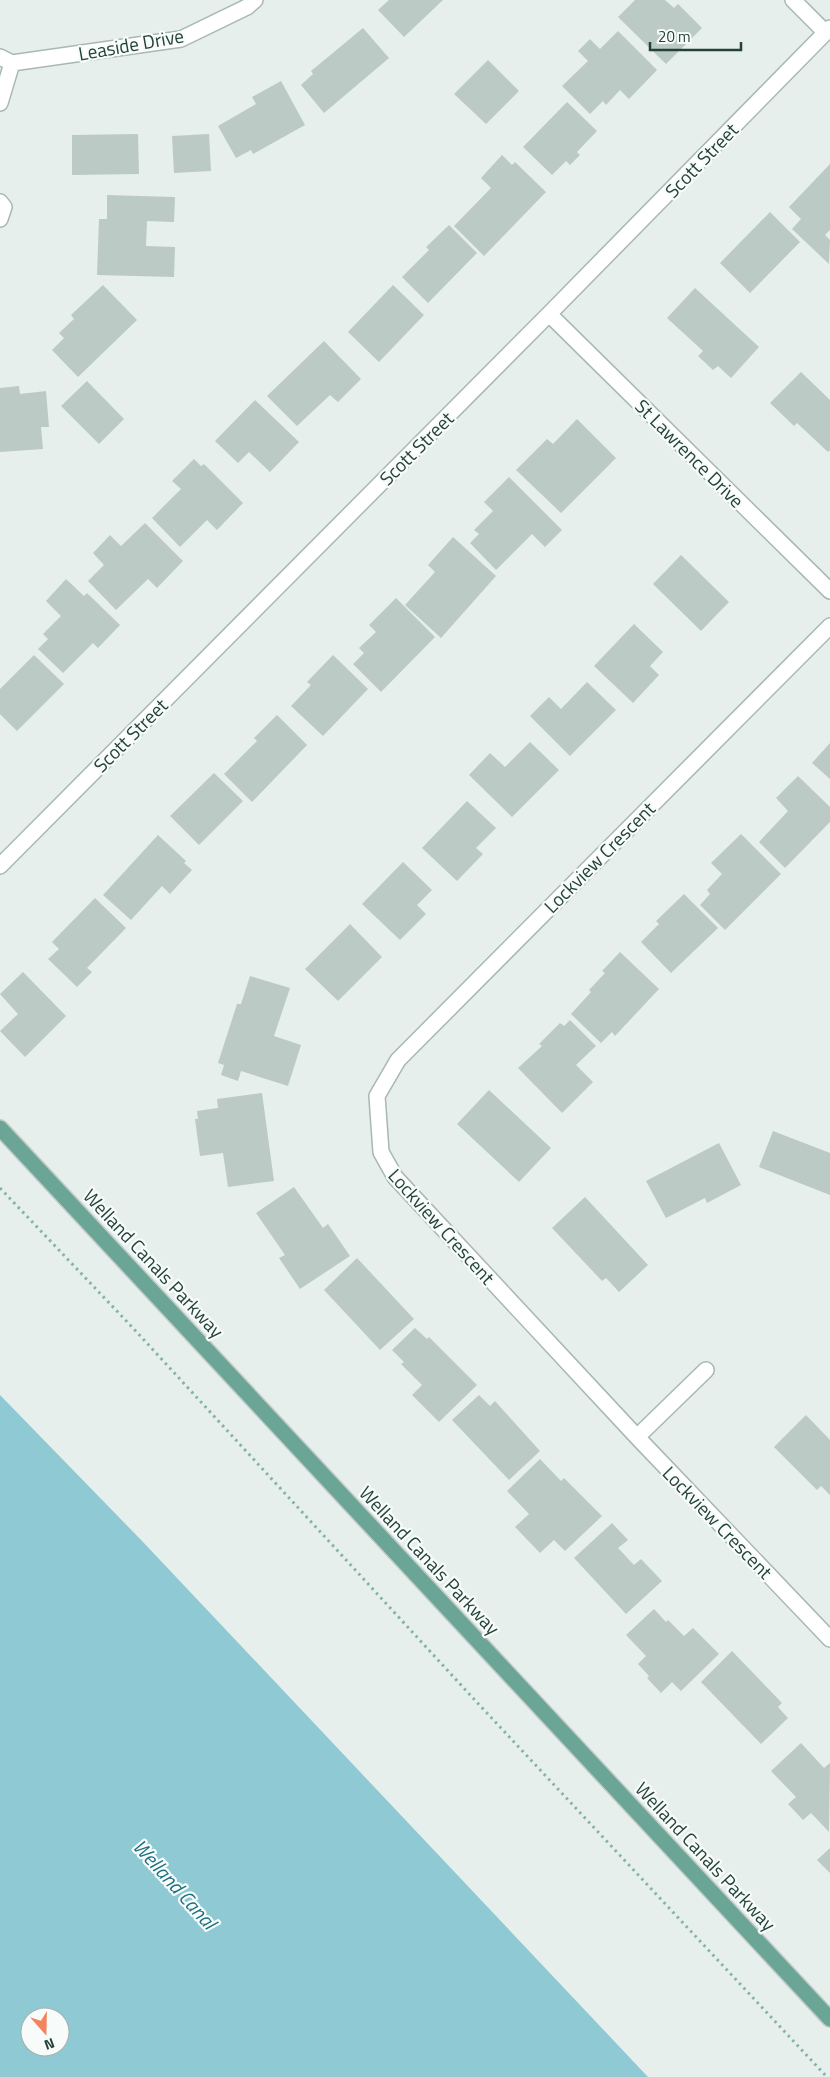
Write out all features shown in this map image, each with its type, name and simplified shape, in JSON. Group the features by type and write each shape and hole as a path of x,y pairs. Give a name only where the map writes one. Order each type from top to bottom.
{"main road":[{"name":"Welland Canals Parkway","path":"0,1128 830,2019"}],"street":[{"name":"Leaside Drive","path":"6,60 181,39 247,7 255,0"},
{"path":"794,0 828,30"},
{"name":"Scott Street","path":"0,866 550,314 828,30"},
{"path":"0,103 6,60"},
{"path":"0,202 4,207 0,219"},
{"name":"St Lawrence Drive","path":"550,314 830,591"},
{"name":"Lockview Crescent","path":"830,626 398,1060 377,1096 381,1152 395,1177 637,1437 830,1639"},
{"path":"637,1437 706,1370"}],"path":[{"path":"0,1188 133,1328 472,1697 827,2077"}],"water":[{"name":"Welland Canal","path":"0,1395 143,1542 648,2077 0,2077"}],"building":[{"path":"389,0 443,0 404,37 378,10"},
{"path":"635,0 665,0 674,8 678,4 702,28 666,64 618,17"},
{"path":"363,28 389,58 324,113 301,85 313,74 311,71"},
{"path":"618,31 657,70 629,99 620,90 606,105 603,101 590,114 562,86 588,61 578,51 590,39 600,49"},
{"path":"488,60 519,91 486,124 454,94"},
{"path":"281,81 305,125 253,154 251,150 236,158 218,126 256,104 252,97"},
{"path":"567,102 597,131 577,152 580,155 570,165 566,161 552,175 523,147"},
{"path":"138,134 139,174 72,175 72,135"},
{"path":"209,134 211,171 174,173 172,136"},
{"path":"502,155 512,165 515,162 546,192 484,256 454,226 491,188 481,178"},
{"path":"830,164 830,230 825,235 830,240 829,264 792,229 801,219 789,207"},
{"path":"107,195 175,197 174,222 147,221 146,246 175,247 174,277 97,275 99,219 107,219"},
{"path":"770,212 800,242 750,293 720,263"},
{"path":"449,225 477,253 428,303 402,277 429,250 426,247"},
{"path":"103,285 137,320 78,377 52,350 64,338 59,333 74,319 71,315"},
{"path":"393,285 424,315 379,362 348,332"},
{"path":"695,288 759,347 731,378 718,366 713,370 698,356 703,351 667,318"},
{"path":"324,341 361,379 338,402 330,395 297,426 267,396"},
{"path":"801,372 830,400 830,450 828,452 797,423 794,426 770,403"},
{"path":"87,381 124,419 99,444 61,406"},
{"path":"19,386 20,394 46,391 49,427 41,427 43,449 0,452 0,388"},
{"path":"255,400 299,442 270,472 249,452 238,463 215,441"},
{"path":"577,419 616,458 561,513 516,470 547,439 553,444"},
{"path":"194,459 201,466 204,464 243,503 217,530 207,520 180,547 152,518 181,489 172,481"},
{"path":"509,477 562,530 545,547 532,534 496,570 470,543 479,534 474,530 493,511 484,502"},
{"path":"145,523 183,561 157,588 148,579 116,610 88,581 104,565 93,553 110,535 121,546"},
{"path":"453,537 496,576 441,638 405,605 435,572 428,565"},
{"path":"681,555 729,602 701,631 653,584"},
{"path":"66,579 84,596 87,593 120,625 98,648 93,643 63,673 38,649 48,639 43,634 61,616 46,601"},
{"path":"396,598 435,637 381,692 353,664 364,653 359,648 376,632 369,625"},
{"path":"634,624 663,652 650,666 659,675 633,703 594,666"},
{"path":"34,655 64,684 17,731 0,714 0,689"},
{"path":"333,655 368,689 323,736 291,706 311,685 307,682"},
{"path":"587,682 616,710 570,756 530,716 549,697 561,709"},
{"path":"277,715 307,745 252,802 224,774 257,741 254,738"},
{"path":"530,742 559,770 512,817 469,775 490,753 505,767"},
{"path":"830,743 830,779 812,763"},
{"path":"214,773 243,801 199,845 170,816"},
{"path":"798,776 830,807 830,822 785,868 759,842 788,811 776,798"},
{"path":"467,801 496,828 476,848 483,854 457,881 422,848"},
{"path":"741,834 781,874 725,930 700,905 710,894 707,890 722,874 711,863"},
{"path":"158,835 186,861 184,863 192,870 170,894 162,886 131,920 103,895"},
{"path":"403,862 432,890 417,905 426,914 400,940 362,904"},
{"path":"684,894 718,928 671,973 641,942 659,924 656,921"},
{"path":"95,898 126,928 87,968 92,972 77,987 48,959 59,949 52,942"},
{"path":"350,924 382,957 338,1001 305,969"},
{"path":"620,952 659,989 615,1036 612,1032 601,1043 571,1014 605,973 602,971"},
{"path":"23,972 66,1016 25,1057 0,1031 18,1014 0,994"},
{"path":"250,976 290,988 274,1036 301,1045 288,1086 241,1071 238,1081 221,1075 224,1065 218,1063 237,1004 241,1004"},
{"path":"570,1020 596,1046 576,1065 593,1082 562,1113 518,1068 542,1046 539,1044 560,1023 564,1026"},
{"path":"489,1090 551,1148 519,1182 457,1124"},
{"path":"262,1093 274,1181 228,1187 223,1153 200,1156 195,1119 198,1119 197,1111 218,1108 217,1099"},
{"path":"773,1131 830,1153 830,1195 759,1167"},
{"path":"719,1143 741,1185 707,1203 705,1198 666,1218 646,1181"},
{"path":"294,1187 323,1228 328,1224 350,1256 300,1289 279,1258 285,1255 256,1213"},
{"path":"585,1197 648,1265 619,1292 606,1278 602,1281 552,1228"},
{"path":"357,1258 414,1319 380,1350 324,1290"},
{"path":"415,1328 427,1339 429,1337 477,1385 439,1422 412,1395 422,1385 401,1364 404,1362 392,1350"},
{"path":"479,1395 490,1406 495,1401 540,1451 509,1480 452,1420"},
{"path":"806,1415 830,1440 830,1495 821,1486 817,1490 774,1447"},
{"path":"540,1459 561,1481 564,1478 602,1516 565,1551 554,1540 540,1553 515,1527 529,1514 507,1491"},
{"path":"612,1523 628,1540 618,1548 634,1565 641,1559 662,1581 626,1614 574,1558"},
{"path":"654,1609 666,1622 668,1620 684,1636 693,1628 719,1654 681,1691 672,1682 661,1693 647,1678 649,1676 638,1664 646,1656 626,1635"},
{"path":"732,1651 782,1703 778,1707 788,1718 761,1744 701,1682"},
{"path":"801,1743 824,1768 830,1763 829,1832 811,1813 803,1820 788,1804 796,1797 771,1771"},
{"path":"830,1848 830,1873 817,1860"}]}
